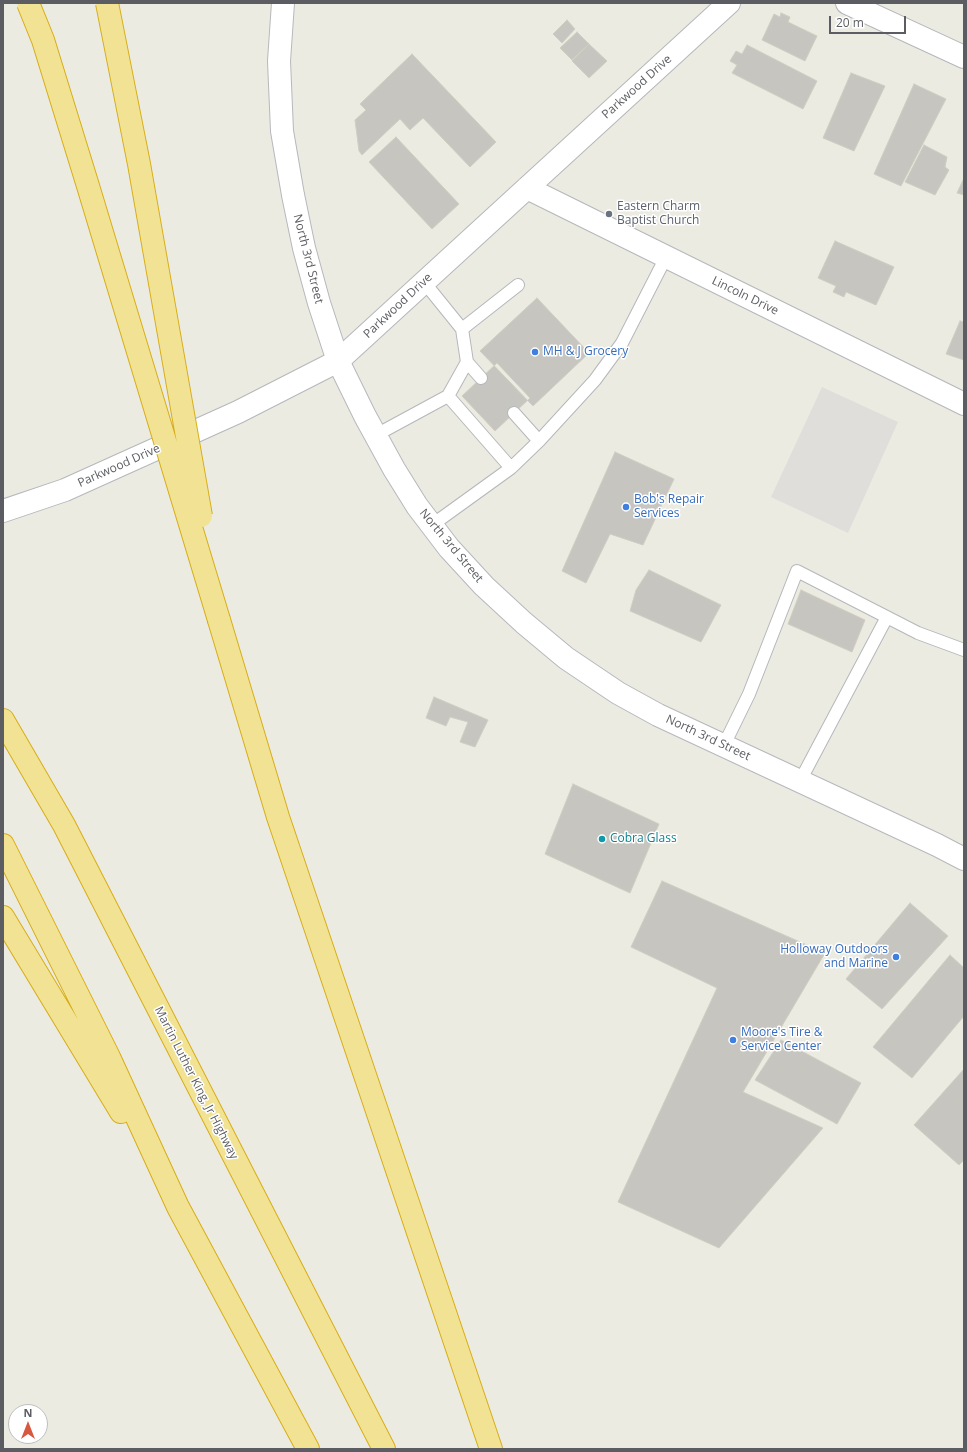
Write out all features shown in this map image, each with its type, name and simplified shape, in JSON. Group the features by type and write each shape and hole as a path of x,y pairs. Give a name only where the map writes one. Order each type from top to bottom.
{"highway":[{"path":"28,3 43,40 88,186 278,817 491,1449"},
{"path":"107,3 139,164 219,620"},
{"name":"Martin Luther King, Jr Highway","path":"3,720 64,825 384,1449"},
{"path":"3,846 109,1058 178,1207"},
{"path":"3,917 178,1207 308,1449"}],"street":[{"name":"North 3rd Street","path":"283,3 279,61 282,131 304,248 319,303 338,361 394,469 417,506 449,548 484,586 524,623 566,658 618,693 658,715 964,859"},
{"name":"Parkwood Drive","path":"3,511 72,487 238,412 338,361 729,3"},
{"path":"848,3 964,57"},
{"name":"Lincoln Drive","path":"527,188 964,404"}],"lane":[{"path":"432,525 511,468 539,441 595,380 622,343 666,256"},
{"path":"424,282 462,329 467,362 481,378"},
{"path":"462,329 518,285"},
{"path":"376,435 448,396 467,362"},
{"path":"448,396 511,468"},
{"path":"514,413 539,441"},
{"path":"724,745 749,694 797,571 918,633 964,650"},
{"path":"800,782 887,617"}],"shaded area":[{"path":"822,387 898,422 848,533 771,497"}],"building":[{"path":"781,13 790,17 788,22 817,36 805,61 762,40 774,14 780,17"},
{"path":"567,20 575,29 562,43 553,34"},
{"path":"577,32 589,44 572,60 560,48"},
{"path":"589,44 607,61 589,78 572,61"},
{"path":"747,45 817,81 803,109 732,73 737,65 730,61 736,51 742,54"},
{"path":"412,54 496,142 470,167 423,118 410,130 400,119 362,155 359,151 355,120 366,110 360,104"},
{"path":"851,73 885,86 854,151 823,138"},
{"path":"914,84 946,99 901,186 874,174"},
{"path":"396,137 459,204 432,229 369,162"},
{"path":"924,145 947,157 945,167 949,170 935,195 905,182"},
{"path":"964,178 964,195 957,193"},
{"path":"835,241 894,267 876,305 846,292 844,297 833,292 836,286 818,278"},
{"name":"MH & J Grocery","path":"537,298 589,353 533,406 480,351"},
{"path":"960,321 964,322 964,360 946,354"},
{"path":"497,363 530,398 495,431 462,396"},
{"name":"Bob's Repair Services","path":"615,452 674,479 643,545 610,534 586,583 562,571"},
{"path":"649,570 721,605 701,642 630,611 636,590"},
{"path":"801,590 865,620 852,652 788,624"},
{"path":"434,697 488,720 475,747 460,742 468,722 450,717 446,726 426,718"},
{"name":"Cobra Glass","path":"573,784 659,824 630,893 545,854"},
{"name":"Moore's Tire & Service Center","path":"662,881 825,953 743,1092 823,1128 719,1248 618,1202 717,988 631,947"},
{"name":"Holloway Outdoors and Marine","path":"910,903 948,936 882,1009 846,979"},
{"path":"950,955 964,968 964,1016 912,1078 873,1047"},
{"path":"781,1040 861,1083 837,1124 755,1080"},
{"path":"964,1069 964,1160 959,1165 914,1125"}],"place":[{"name":"Eastern Charm Baptist Church","path":"609,214"},
{"name":"MH & J Grocery","path":"535,352"},
{"name":"Bob's Repair Services","path":"626,507"},
{"name":"Cobra Glass","path":"602,839"},
{"name":"Holloway Outdoors and Marine","path":"896,957"},
{"name":"Moore's Tire & Service Center","path":"733,1040"}]}
